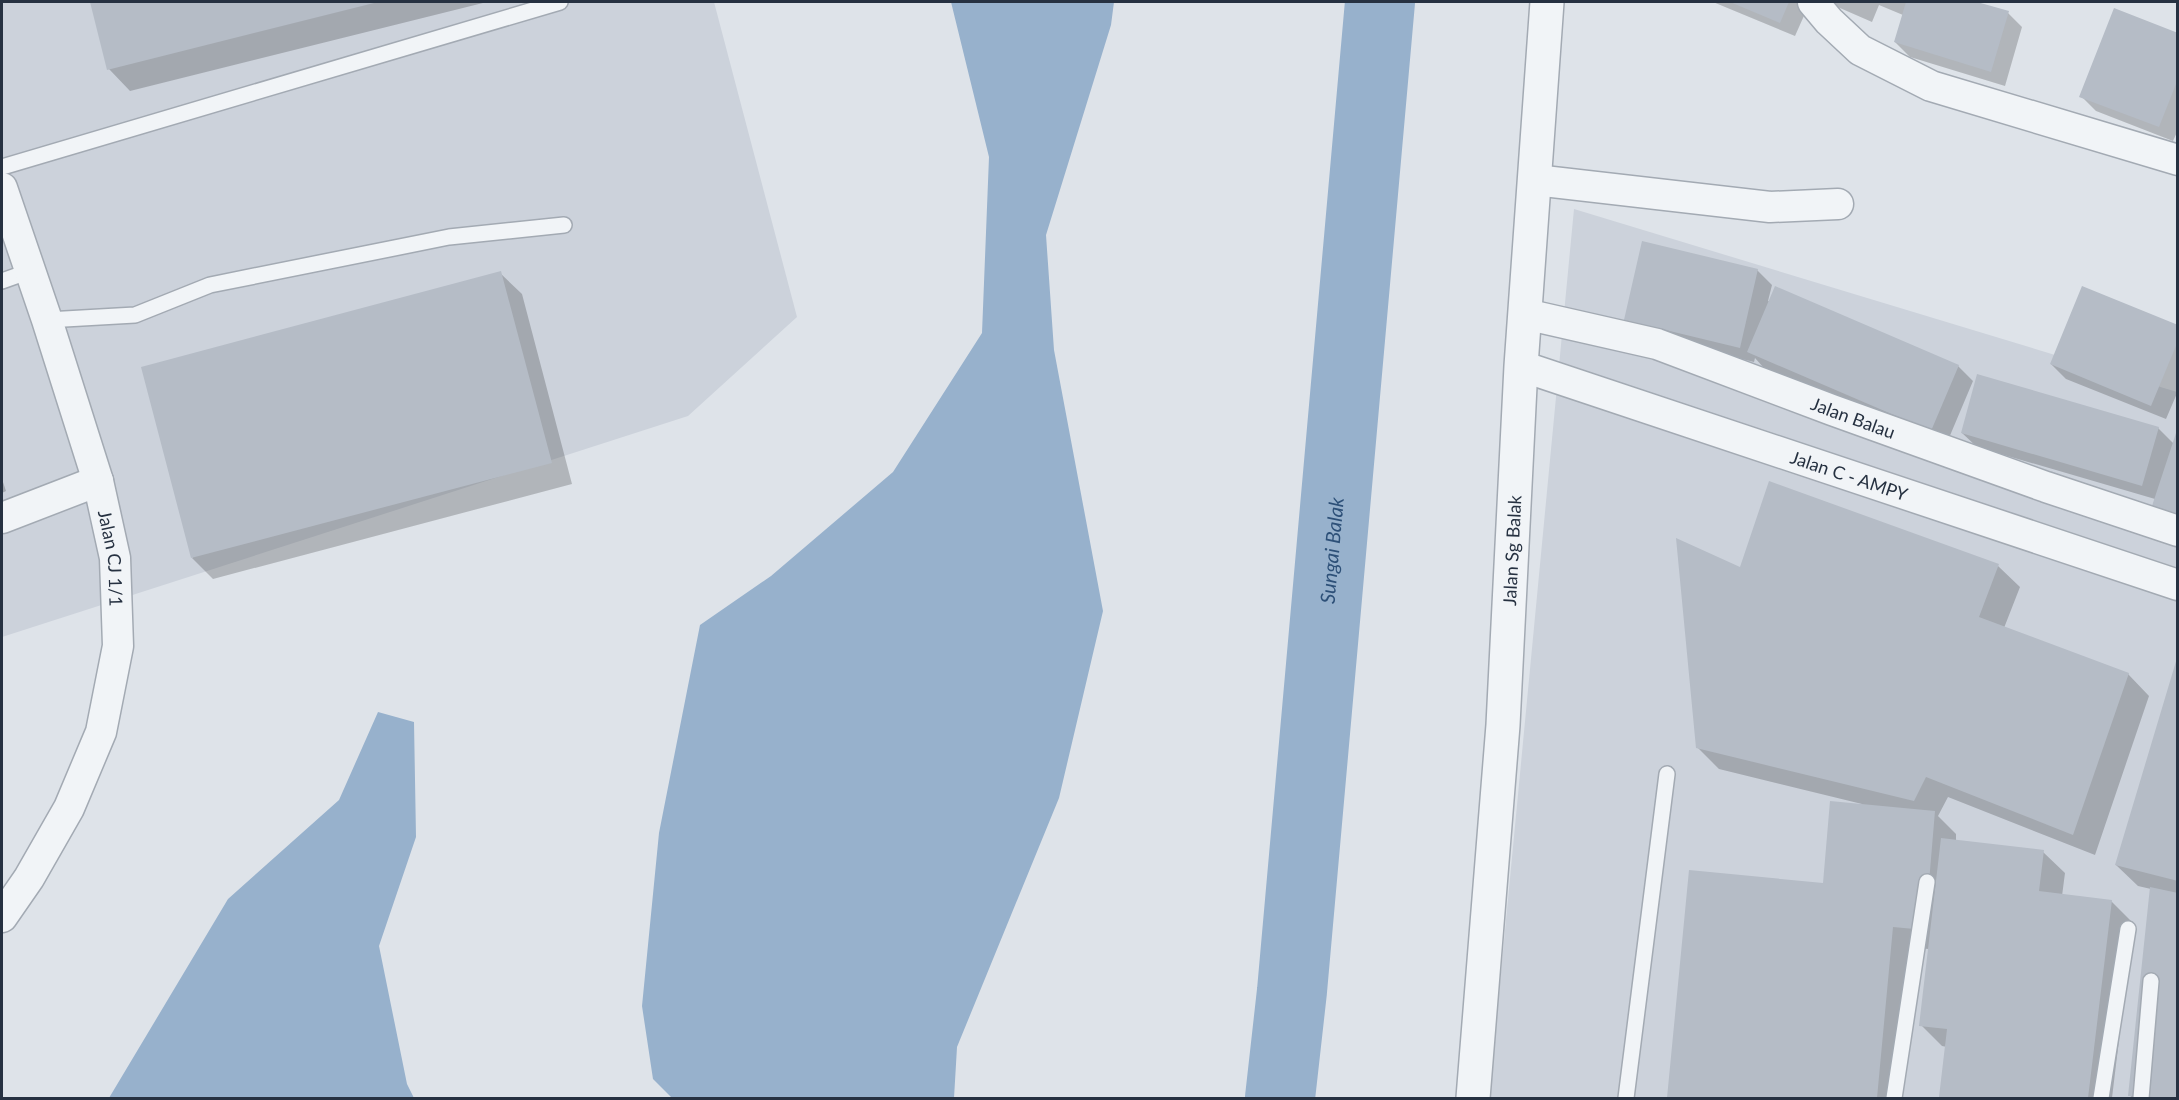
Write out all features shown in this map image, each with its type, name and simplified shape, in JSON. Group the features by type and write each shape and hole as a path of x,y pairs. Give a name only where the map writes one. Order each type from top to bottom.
{"street":[{"name":"Jalan Sg Balak","path":"1473,1098 1503,725 1521,366 1547,2"},
{"path":"1813,2 1829,21 1860,50 1931,86 2178,160"},
{"path":"1535,180 1770,207 1838,204"},
{"name":"Jalan CJ 1/1","path":"2,188 98,481 115,558 118,646 101,732 69,808 29,878 2,917"},
{"name":"Jalan Balau","path":"1525,314 1657,344 2046,487 2178,531"},
{"name":"Jalan C - AMPY","path":"1521,366 2178,585"},
{"path":"2,518 98,481"}],"lane":[{"path":"2,167 560,2"},
{"path":"47,320 135,315 210,285 448,237 564,225"},
{"path":"2,281 30,271"},
{"path":"1626,1098 1667,774"},
{"path":"1894,1098 1927,882"},
{"path":"2101,1098 2128,929"},
{"path":"2141,1098 2151,981"}],"shaded area":[{"path":"2,2 714,2 797,317 688,416 2,637"},
{"path":"1574,209 2177,392 2177,1098 1489,1098"}],"water":[{"path":"951,2 1114,2 1111,25 1046,235 1054,350 1103,611 1059,798 957,1047 954,1098 672,1098 653,1079 642,1006 659,833 700,625 771,576 893,472 982,333 989,157"},
{"path":"378,712 414,722 416,837 379,946 407,1084 414,1098 109,1098 228,899 339,800"}],"building":[{"path":"90,2 378,2 107,70"},
{"path":"1730,2 1789,2 1780,23"},
{"path":"1906,2 1977,2 2009,11 1991,72 1894,42"},
{"path":"2114,8 2178,33 2178,79 2159,127 2079,97"},
{"path":"1642,241 1758,269 1740,348 1624,320"},
{"path":"501,271 552,463 191,558 141,367"},
{"path":"1775,286 1959,365 1931,431 1747,352"},
{"path":"2082,286 2178,325 2178,341 2151,406 2050,364"},
{"path":"1977,374 2159,427 2142,486 1961,433"},
{"path":"2178,430 2178,515 2152,506"},
{"path":"1769,481 1999,564 1979,617 2129,673 2073,835 1926,777 1914,801 1696,748 1676,538 1740,567"},
{"path":"2178,658 2178,881 2115,865"},
{"path":"1830,801 1935,811 1925,930 1893,927 1877,1098 1667,1098 1689,870 1823,883"},
{"path":"1941,838 2044,850 2039,891 2112,900 2088,1098 1939,1097 1947,1029 1919,1026"},
{"path":"2150,887 2178,893 2178,1098 2128,1096"}],"waterway":[{"name":"Sungai Balak","path":"1280,1098 1292,991 1380,2"}]}
